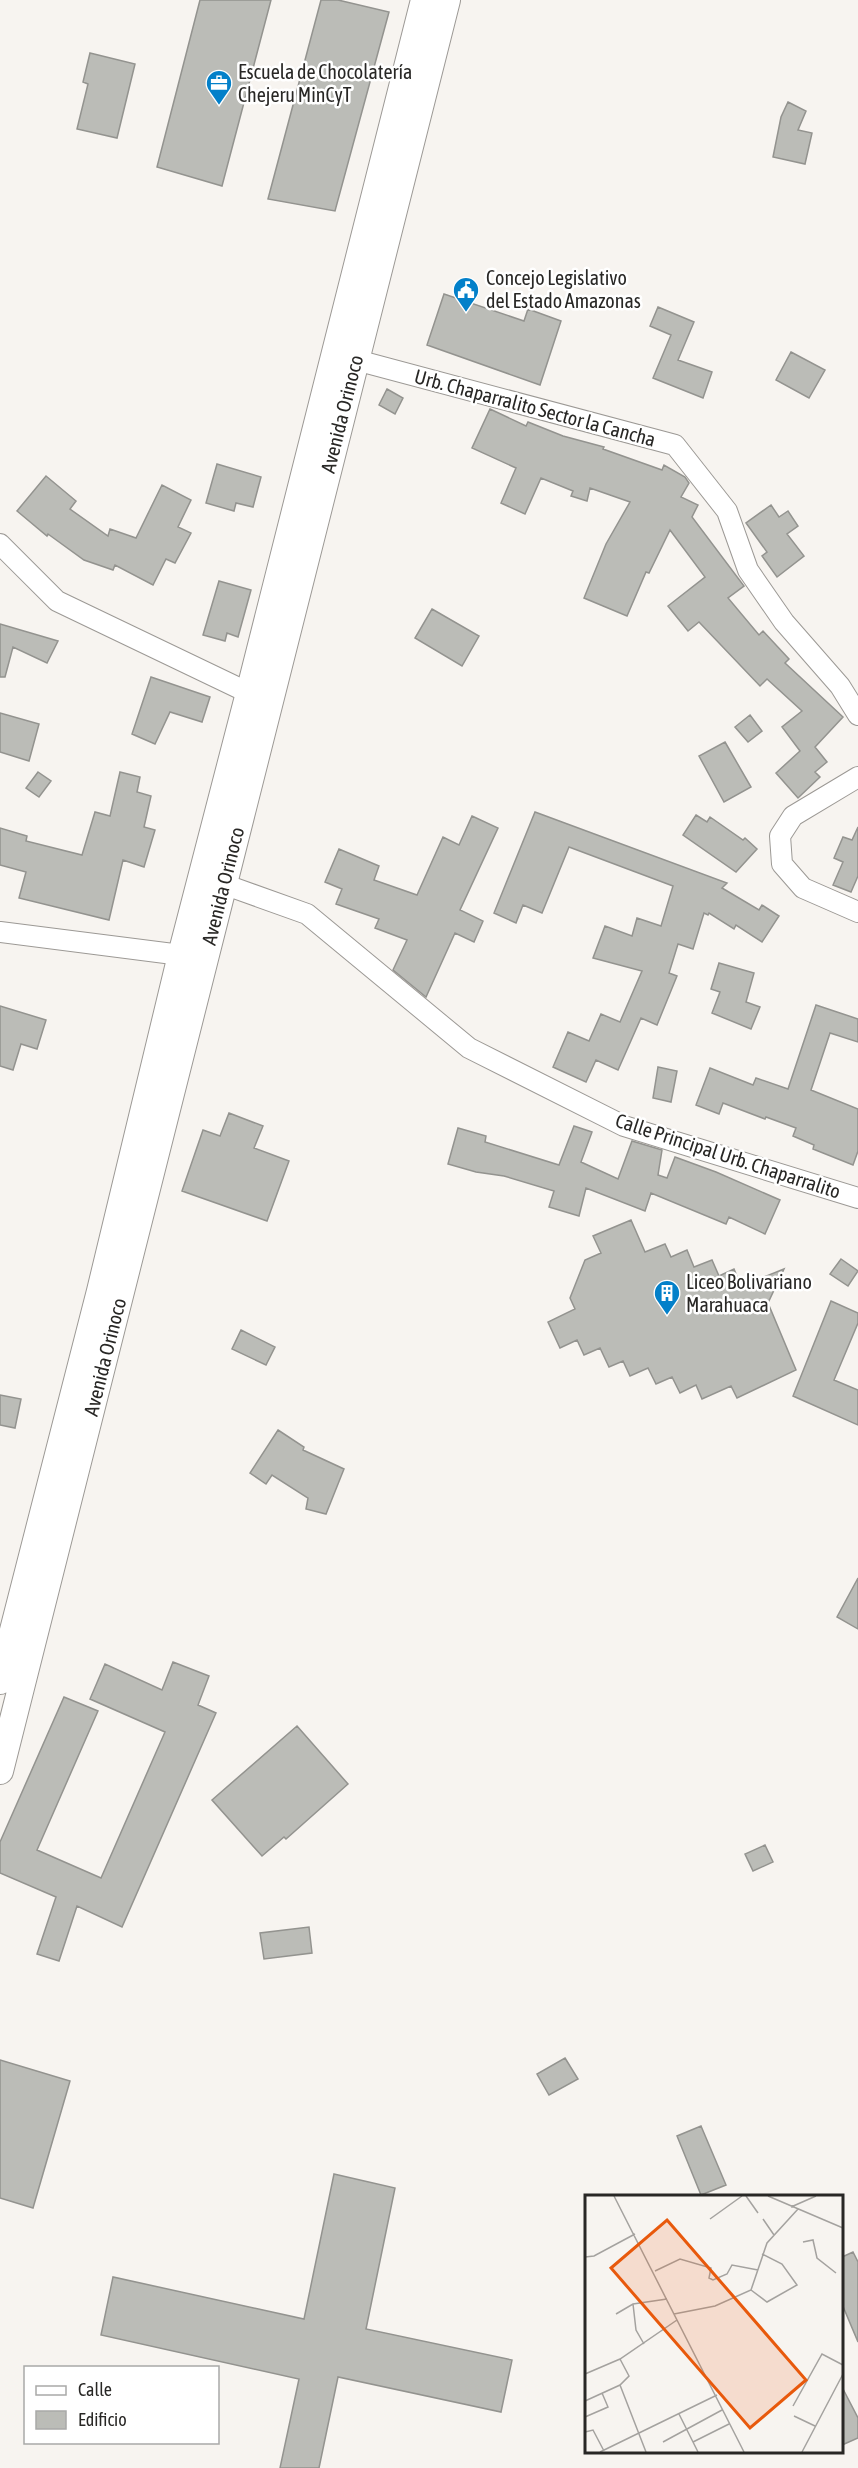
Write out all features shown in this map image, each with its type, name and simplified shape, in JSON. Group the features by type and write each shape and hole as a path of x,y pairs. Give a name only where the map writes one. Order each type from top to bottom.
{"street":[{"name":"Avenida Orinoco","path":"0,1681 100,1291 180,955 212,880 249,693 424,0"},
{"name":"Avenida Orinoco","path":"0,1771 212,880 356,360 447,0"},
{"name":"Urb. Chaparralito Sector la Cancha","path":"356,360 675,445 728,511 748,570 784,622 840,686 858,715"},
{"path":"0,544 57,601 249,693"},
{"path":"858,777 793,816 780,836 783,864 803,888 858,912"},
{"name":"Calle Principal Urb. Chaparralito","path":"212,880 307,914 469,1048 624,1126 858,1198"},
{"path":"0,932 180,955"}],"building":[{"path":"200,0 271,0 222,186 157,167"},
{"path":"321,0 338,0 389,12 335,211 268,199"},
{"path":"90,53 135,64 117,138 77,129 88,84 83,82"},
{"path":"788,102 806,111 798,130 812,133 805,164 773,157 781,117"},
{"path":"444,294 524,321 528,309 561,321 540,385 427,345"},
{"path":"658,307 694,322 678,360 712,372 703,398 653,378 671,335 650,326"},
{"path":"791,352 825,370 809,398 776,380"},
{"path":"387,389 403,398 395,414 379,405"},
{"path":"490,409 526,426 528,422 563,436 604,447 603,449 662,470 664,465 685,477 689,483 681,497 698,505 692,517 744,586 728,598 759,635 763,631 789,659 785,663 843,717 815,747 827,762 815,772 820,777 798,798 776,773 800,751 782,727 802,711 767,679 760,686 699,622 688,631 668,606 705,577 670,530 649,573 646,572 627,616 584,598 606,544 630,502 590,488 587,501 571,496 573,491 541,478 525,514 501,503 516,468 472,448"},
{"path":"217,464 261,477 253,507 236,503 234,511 206,503"},
{"path":"46,476 76,501 70,509 108,536 110,529 136,538 162,485 191,500 178,527 191,533 175,563 166,559 153,585 115,565 113,570 84,560 48,534 47,536 17,511"},
{"path":"771,505 779,517 788,511 798,526 787,534 804,556 777,577 762,556 767,552 746,523"},
{"path":"219,581 251,590 238,637 227,633 225,641 203,635"},
{"path":"432,609 479,636 462,666 415,638"},
{"path":"0,624 58,641 47,663 13,647 5,677 0,677"},
{"path":"151,677 210,697 202,722 170,712 155,744 132,734"},
{"path":"0,713 39,724 29,761 0,752"},
{"path":"750,715 762,731 748,742 735,727"},
{"path":"725,742 751,787 724,802 699,756"},
{"path":"38,772 51,781 39,797 26,788"},
{"path":"120,772 140,777 137,792 151,796 144,827 155,830 144,867 123,860 109,920 19,898 26,872 0,865 0,828 27,836 26,841 82,855 95,812 110,816"},
{"path":"535,812 727,883 722,888 759,910 762,905 779,916 762,942 736,925 734,929 709,913 708,915 704,913 693,949 678,944 669,973 677,976 657,1025 641,1018 618,1070 596,1060 586,1082 553,1067 568,1032 589,1041 601,1014 620,1022 642,971 593,958 605,926 632,936 637,918 661,926 673,886 569,847 542,913 523,905 516,923 494,913"},
{"path":"696,815 707,822 710,817 743,840 745,838 757,849 736,872 683,835"},
{"path":"472,816 498,828 460,910 483,921 474,942 455,933 426,997 393,970 407,940 375,928 379,919 336,904 342,889 325,882 339,849 379,866 374,880 417,895 443,837 459,845"},
{"path":"858,827 858,876 851,892 833,885 843,862 834,858 843,837 852,840"},
{"path":"719,963 754,973 746,1002 760,1007 751,1029 712,1013 720,992 711,989"},
{"path":"816,1005 858,1019 858,1042 830,1033 811,1090 858,1109 858,1151 853,1165 813,1149 814,1145 793,1136 796,1128 723,1103 719,1114 696,1105 710,1068 753,1085 756,1078 788,1089"},
{"path":"0,1006 46,1020 37,1049 21,1044 13,1070 0,1066"},
{"path":"658,1067 677,1071 671,1102 653,1098"},
{"path":"229,1113 263,1126 254,1148 289,1161 267,1221 182,1191 203,1130 220,1136"},
{"path":"574,1126 592,1132 581,1162 618,1179 632,1141 662,1150 658,1175 667,1178 675,1157 780,1200 765,1234 729,1217 726,1224 651,1193 645,1211 586,1188 579,1216 549,1207 554,1191 504,1176 476,1172 448,1164 458,1128 486,1136 485,1142 559,1165"},
{"name":"Liceo Bolivariano Marahuaca","path":"631,1220 645,1252 665,1244 671,1257 687,1250 694,1267 712,1260 719,1276 734,1269 741,1286 784,1269 768,1303 796,1370 737,1398 731,1386 702,1399 696,1385 680,1393 672,1377 656,1384 648,1368 630,1376 623,1361 609,1367 600,1348 584,1355 577,1340 560,1348 548,1322 575,1309 570,1298 585,1260 601,1253 593,1236"},
{"path":"841,1259 858,1271 848,1286 830,1274"},
{"path":"831,1301 858,1313 858,1323 834,1380 858,1390 858,1425 793,1396"},
{"path":"241,1330 275,1347 266,1365 232,1349"},
{"path":"0,1395 21,1399 15,1428 0,1425"},
{"path":"278,1430 304,1447 303,1450 344,1469 326,1514 306,1509 308,1498 272,1475 266,1484 250,1473"},
{"path":"858,1578 858,1629 837,1617"},
{"path":"173,1662 209,1676 198,1705 216,1713 122,1927 77,1906 59,1961 37,1954 56,1897 0,1873 0,1842 64,1697 98,1711 37,1850 101,1878 165,1732 90,1699 105,1664 162,1690"},
{"path":"297,1726 348,1784 286,1839 284,1837 262,1856 212,1800"},
{"path":"765,1845 773,1862 753,1871 745,1854"},
{"path":"309,1927 312,1953 264,1959 260,1933"},
{"path":"565,2058 578,2079 549,2095 537,2074"},
{"path":"0,2060 70,2081 33,2208 0,2198"},
{"path":"701,2126 726,2185 701,2195 677,2136"},
{"path":"334,2174 395,2188 366,2329 512,2360 501,2412 338,2377 319,2468 280,2468 299,2379 101,2335 113,2277 304,2319"},
{"path":"853,2252 858,2262 858,2342 843,2306 843,2257"},
{"path":"843,2389 858,2418 858,2438 843,2445"}],"place":[{"name":"Escuela de Chocolatería Chejeru MinCyT","path":"219,106"},
{"name":"Concejo Legislativo del Estado Amazonas","path":"466,313"},
{"name":"Liceo Bolivariano Marahuaca","path":"667,1316"}]}
